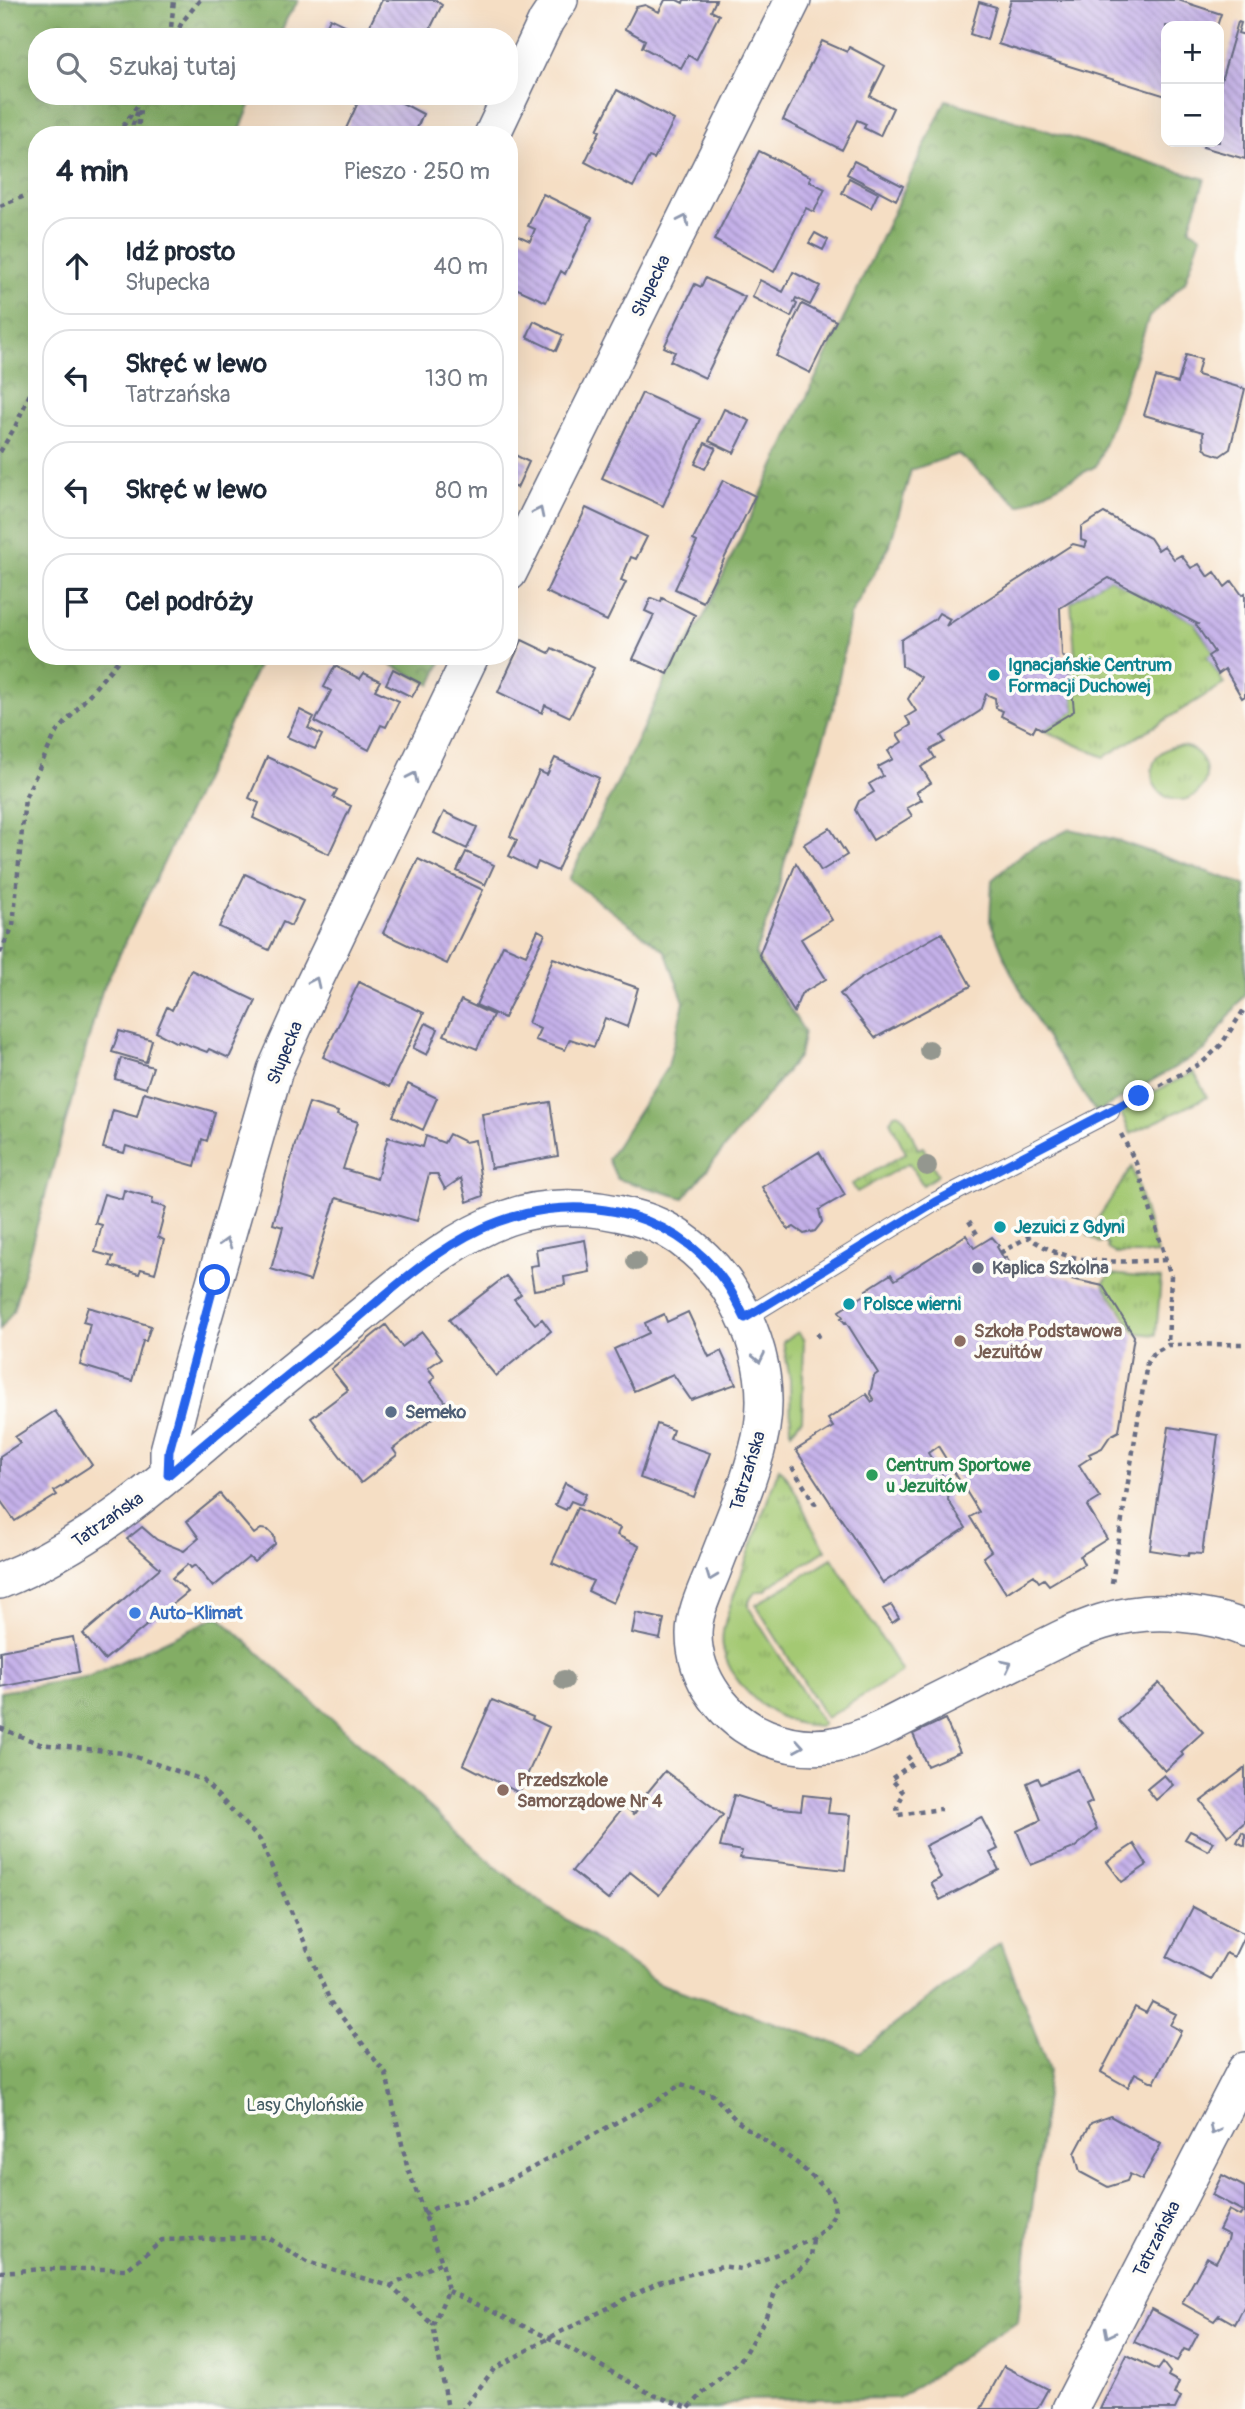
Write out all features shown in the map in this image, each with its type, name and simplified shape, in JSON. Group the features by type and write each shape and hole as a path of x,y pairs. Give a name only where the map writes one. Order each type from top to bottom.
{"street":[{"path":"518,79 545,21 560,0"},
{"name":"Słupecka","path":"518,555 793,0"},
{"path":"496,126 506,105"},
{"name":"Słupecka","path":"168,1475 169,1451 192,1359 275,1070 467,665"},
{"name":"Tatrzańska","path":"0,1581 61,1552 106,1525 415,1272 478,1230 510,1217 569,1207 620,1213 658,1223 705,1259 727,1285 760,1354 764,1388 763,1422 756,1456 700,1605 694,1633 698,1661 706,1681 730,1714 746,1727 792,1746 817,1749 847,1742 884,1728 1094,1623 1134,1613 1157,1611 1196,1615 1245,1629"},
{"name":"Tatrzańska","path":"1070,2409 1245,2070"}],"lane":[{"path":"745,1318 935,1202 1110,1112"}],"path":[{"path":"172,28 174,0"},
{"path":"178,28 200,0"},
{"path":"123,126 137,105"},
{"path":"132,126 140,105"},
{"path":"139,126 141,105"},
{"path":"0,206 28,195"},
{"path":"0,452 28,398"},
{"path":"0,953 13,926 25,798 55,736 114,665"},
{"path":"1168,1345 1171,1276 1136,1163 1110,1112 1203,1062 1221,1045 1245,1008"},
{"path":"970,1221 979,1237"},
{"path":"1000,1253 1028,1237 1045,1249 1103,1263 1167,1260"},
{"path":"1054,1275 1056,1252"},
{"path":"817,1333 821,1339"},
{"path":"1110,1591 1147,1363 1154,1353 1168,1345 1245,1344"},
{"path":"792,1467 817,1507"},
{"path":"0,1728 40,1744 124,1753 202,1780 260,1840 331,2003 386,2074 407,2165 442,2262 448,2291 433,2325 448,2409"},
{"path":"913,1763 891,1779 904,1793 897,1806 898,1815 941,1809"},
{"path":"424,2215 435,2208 466,2200 515,2177 659,2100 681,2084 713,2095 737,2121 797,2163 827,2190 833,2199 835,2211 830,2223 813,2239 741,2269 722,2266 659,2282 494,2369 463,2409"},
{"path":"0,2272 127,2269 162,2240 266,2237 307,2263 390,2286 433,2325"},
{"path":"448,2291 549,2338 651,2394 689,2409 740,2361 765,2319 778,2285 806,2264 811,2257 813,2239"},
{"path":"390,2286 442,2262"}],"green space":[{"path":"0,0 299,0 283,28 28,28 28,105 250,105 242,126 28,126 28,665 259,665 102,991 13,1311 0,1330"},
{"path":"946,100 1205,179 1189,229 1201,236 1185,282 1149,317 1096,466 1020,506 958,454 911,470 890,545 850,616 834,706 785,860 776,897 755,954 804,1031 799,1056 684,1198 617,1179 608,1159 668,1066 684,1002 665,951 569,879 668,674 704,616"},
{"path":"1109,578 1198,624 1196,626 1214,652 1208,657 1224,684 1104,757 1043,730 1074,711 1070,668 1076,666 1071,602"},
{"path":"392,665 440,665 431,685"},
{"path":"1179,746 1198,754 1206,773 1198,792 1179,800 1160,792 1152,773 1160,754"},
{"path":"1070,829 1113,839 1245,885 1245,994 1205,1050 1096,1113 1042,1031 1009,968 990,921 992,880 1025,851"},
{"path":"1194,1072 1207,1097 1131,1134 1119,1109"},
{"path":"898,1113 905,1119 918,1149 923,1147 938,1175 923,1185 909,1163 857,1192 852,1184 906,1153 890,1121 894,1114"},
{"path":"1132,1167 1157,1254 1116,1254 1102,1241 1100,1243 1087,1235"},
{"path":"1110,1274 1161,1279 1156,1335 1136,1333 1103,1284"},
{"path":"798,1332 804,1340 802,1419 791,1432 790,1379 783,1342"},
{"path":"779,1468 793,1487 826,1550 768,1587 766,1591 756,1593 751,1598 749,1608 823,1724 820,1726 793,1722 759,1703 740,1683 723,1648 727,1615"},
{"path":"832,1558 902,1672 826,1718 756,1605"},
{"name":"Lasy Chylońskie","path":"218,1616 495,1866 531,1895 658,1983 860,2052 1001,1942 1049,2071 1018,2321 898,2398 743,2400 717,2409 0,2409 0,1692 90,1676"}],"building":[{"path":"382,0 435,0 442,5 430,28 368,28"},
{"path":"665,0 683,3 684,0 716,0 711,11 719,15 696,60 688,55 681,68 642,47 645,40 625,29 636,7 645,5 659,12"},
{"path":"1011,0 1178,0 1221,14 1219,21 1161,21 1161,94 998,44"},
{"path":"979,2 996,7 987,40 970,34"},
{"path":"330,18 351,28 326,28"},
{"path":"1238,22 1241,23 1238,33 1245,35 1245,159 1203,147 1224,147 1224,71"},
{"path":"822,41 847,52 849,47 885,66 870,96 893,108 880,136 864,128 866,124 857,120 842,150 783,120"},
{"path":"617,90 674,120 654,159 649,157 633,187 585,162"},
{"path":"357,105 406,105 423,114 418,126 347,126"},
{"path":"759,151 811,177 809,181 825,189 814,212 806,208 774,272 714,240"},
{"path":"854,161 903,186 896,200 847,174"},
{"path":"849,178 878,193 871,208 842,193"},
{"path":"543,194 592,218 565,274 561,271 546,302 518,289 518,235 530,241 535,229 528,226"},
{"path":"815,233 828,240 823,250 809,243"},
{"path":"793,272 820,286 810,305 796,298 794,302 797,304 791,317 752,297 760,280 783,292"},
{"path":"705,278 745,297 705,378 670,361 675,352 664,347 695,284 701,287"},
{"path":"802,304 836,321 810,373 776,356"},
{"path":"534,321 563,335 556,351 527,337"},
{"path":"1186,355 1201,359 1197,375 1245,389 1230,449 1220,456 1208,452 1204,447 1203,432 1144,415 1156,377 1178,383"},
{"path":"642,393 700,419 663,506 602,478"},
{"path":"724,409 750,421 734,453 709,441"},
{"path":"705,443 716,448 705,469 695,464"},
{"path":"518,456 529,462 518,486"},
{"path":"723,480 755,496 703,602 675,589 697,542 693,540"},
{"path":"586,508 647,537 636,559 631,557 621,580 626,582 607,621 546,592"},
{"name":"Ignacjańskie Centrum Formacji Duchowej","path":"1104,513 1150,538 1158,550 1164,546 1174,559 1181,555 1191,568 1199,564 1208,577 1215,572 1225,587 1232,581 1242,595 1245,593 1245,696 1242,698 1225,669 1218,674 1208,656 1214,652 1196,625 1198,624 1109,578 1060,608 1062,656 1069,660 1074,711 1043,730 1036,726 1033,732 1001,716 1003,711 996,708 995,698 986,694 980,711 941,736 945,742 930,750 935,758 921,767 931,783 916,792 922,800 907,808 912,816 873,840 855,810 859,801 874,792 869,784 883,776 878,767 893,759 888,751 902,742 897,734 911,725 906,717 916,711 908,699 921,677 902,666 901,640 935,619 939,613 950,619 946,626 1073,544 1085,547 1087,542 1081,540 1081,527"},
{"path":"651,598 661,602 662,598 695,615 668,674 633,659 654,615 645,611"},
{"path":"522,640 549,653 552,648 594,668 570,717 545,705 542,713 498,692 510,665 518,665 518,649"},
{"path":"335,666 360,679 364,673 380,681 375,690 399,701 386,727 381,725 369,750 315,722 331,691 324,687"},
{"path":"393,669 420,683 412,697 386,684"},
{"path":"300,710 314,717 308,728 322,735 315,749 287,737"},
{"path":"267,757 337,790 333,797 351,806 329,854 253,818 259,803 249,798"},
{"path":"555,758 599,778 557,871 538,862 535,869 509,856 517,840 510,836 539,771 547,775"},
{"path":"444,812 477,827 467,849 434,833"},
{"path":"830,828 847,855 821,871 804,844"},
{"path":"466,852 494,865 485,885 457,871"},
{"path":"418,859 483,890 447,964 383,933"},
{"path":"796,863 832,920 801,939 826,979 801,994 794,1012 759,955"},
{"path":"245,874 303,901 291,926 283,922 269,950 219,927"},
{"path":"538,930 545,934 504,1018 476,1005 503,945 526,955"},
{"path":"942,933 971,986 875,1038 840,994 860,979"},
{"path":"553,958 638,988 627,1027 605,1018 594,1047 570,1039 565,1050 535,1040 540,1029 528,1023"},
{"path":"191,970 256,1001 229,1058 209,1049 207,1052 178,1041 177,1043 156,1032 167,1007 172,1010"},
{"path":"359,982 424,1013 389,1087 323,1057"},
{"path":"461,1000 493,1015 477,1049 444,1035"},
{"path":"426,1023 438,1029 427,1055 413,1048"},
{"path":"119,1031 152,1040 146,1062 112,1052"},
{"path":"121,1058 153,1067 146,1088 115,1079"},
{"path":"408,1084 437,1098 423,1130 393,1116"},
{"path":"144,1092 215,1112 207,1141 202,1139 195,1166 126,1146 124,1153 103,1148 113,1110 137,1117"},
{"path":"550,1102 558,1156 491,1168 482,1114"},
{"path":"309,1103 358,1122 343,1169 377,1179 388,1137 423,1147 426,1136 444,1143 449,1134 465,1142 475,1140 483,1196 467,1202 461,1178 445,1189 437,1174 429,1174 417,1221 336,1198 310,1281 271,1269 283,1227 273,1224"},
{"path":"819,1152 845,1195 819,1210 822,1222 815,1231 804,1234 794,1227 788,1230 762,1187"},
{"path":"124,1190 153,1198 152,1204 166,1207 158,1237 164,1240 155,1273 141,1269 139,1274 110,1266 113,1257 95,1252 102,1225 95,1223 104,1194 122,1199"},
{"path":"966,1235 974,1248 992,1237 1011,1269 1017,1267 1103,1286 1134,1336 1119,1431 1079,1465 1100,1498 1087,1506 1107,1539 1080,1556 1084,1564 1049,1585 1044,1579 1039,1582 1034,1575 1006,1593 983,1557 991,1551 970,1517 979,1512 938,1446 928,1453 949,1486 948,1500 966,1528 883,1583 796,1450 833,1427 828,1419 866,1394 872,1402 874,1400 870,1394 874,1376 878,1373 839,1311 868,1293 866,1290 891,1274 895,1280"},
{"path":"585,1240 590,1272 564,1277 565,1285 534,1290 530,1266 538,1265 536,1249"},
{"path":"506,1276 521,1294 514,1299 535,1324 542,1319 551,1331 496,1376 449,1320"},
{"path":"88,1307 151,1326 146,1341 143,1341 132,1381 80,1365 90,1324 83,1322"},
{"path":"688,1312 709,1357 721,1351 736,1384 691,1400 673,1374 634,1391 614,1349 649,1333 645,1323 664,1314 667,1322"},
{"path":"386,1325 402,1347 422,1332 442,1358 428,1368 435,1377 430,1382 449,1406 393,1449 397,1455 361,1483 311,1418 348,1390 331,1369"},
{"path":"55,1411 92,1465 54,1491 57,1495 15,1521 0,1500 0,1456 20,1443 15,1437"},
{"path":"657,1424 673,1430 670,1439 710,1453 694,1497 640,1478"},
{"path":"1169,1427 1218,1435 1202,1554 1189,1553 1188,1556 1150,1550"},
{"path":"565,1483 586,1494 581,1505 571,1501 566,1510 555,1505"},
{"path":"220,1494 254,1534 261,1529 268,1530 274,1536 275,1544 254,1562 249,1557 213,1587 195,1565 191,1568 188,1564 172,1578 188,1592 104,1660 83,1634 160,1568 127,1539 142,1527 157,1540 184,1551 199,1538 187,1521"},
{"path":"577,1508 620,1528 617,1535 639,1546 613,1603 588,1591 593,1581 552,1563"},
{"path":"891,1605 899,1618 892,1623 883,1609"},
{"path":"636,1613 664,1619 660,1639 632,1633"},
{"path":"73,1637 79,1672 0,1687 0,1651"},
{"path":"1159,1683 1203,1732 1165,1771 1118,1720"},
{"path":"492,1700 533,1717 532,1719 549,1727 519,1793 463,1764"},
{"path":"945,1719 960,1752 927,1766 913,1734"},
{"path":"1245,1768 1245,1822 1228,1836 1201,1801"},
{"path":"1078,1769 1092,1802 1086,1805 1097,1829 1074,1848 1031,1865 1017,1831 1041,1820 1027,1783 1038,1778 1041,1784"},
{"path":"665,1771 723,1815 659,1895 630,1872 608,1900 572,1871 624,1806 634,1814 640,1806 638,1804"},
{"path":"1164,1775 1173,1785 1156,1800 1147,1789"},
{"path":"734,1795 773,1807 801,1810 803,1795 830,1798 828,1813 851,1815 845,1870 740,1858 742,1851 720,1847"},
{"path":"981,1817 998,1849 990,1853 999,1870 940,1900 931,1883 941,1878 925,1846"},
{"path":"1190,1831 1213,1842 1208,1851 1185,1839"},
{"path":"1242,1832 1245,1834 1245,1846 1237,1842"},
{"path":"1134,1844 1147,1865 1122,1882 1107,1862"},
{"path":"1193,1907 1245,1934 1234,1957 1226,1953 1211,1980 1167,1957"},
{"path":"1152,2002 1176,2014 1170,2025 1181,2031 1154,2083 1135,2073 1128,2087 1101,2072 1135,2007 1146,2013"},
{"path":"1110,2116 1161,2144 1142,2180 1130,2174 1127,2181 1108,2187 1080,2172 1075,2153 1091,2123"},
{"path":"1222,2175 1245,2187 1245,2305 1235,2324 1219,2315 1214,2321 1182,2303 1207,2257 1216,2262 1228,2240 1229,2235 1219,2230 1229,2210 1240,2216 1243,2211 1212,2195"},
{"path":"1151,2309 1198,2334 1189,2351 1184,2349 1177,2361 1134,2342"},
{"path":"1127,2355 1158,2370 1163,2363 1170,2372 1168,2376 1179,2382 1174,2394 1181,2397 1175,2409 1100,2409"},
{"path":"1004,2366 1048,2389 1037,2409 981,2409"}],"place":[{"name":"Ignacjańskie Centrum Formacji Duchowej","path":"994,675"},
{"name":"Jezuici z Gdyni","path":"1000,1227"},
{"name":"Kaplica Szkolna","path":"978,1268"},
{"name":"Polsce wierni","path":"849,1304"},
{"name":"Szkoła Podstawowa Jezuitów","path":"960,1341"},
{"name":"Semeko","path":"391,1412"},
{"name":"Centrum Sportowe u Jezuitów","path":"872,1475"},
{"name":"Auto-Klimat","path":"135,1613"},
{"name":"Przedszkole Samorządowe Nr 4","path":"503,1790"}],"route":[{"path":"215,1280 169,1451 168,1475 415,1272 478,1230 510,1217 569,1207 593,1208 658,1223 705,1259 727,1285 745,1318 935,1202 1139,1096"}]}
